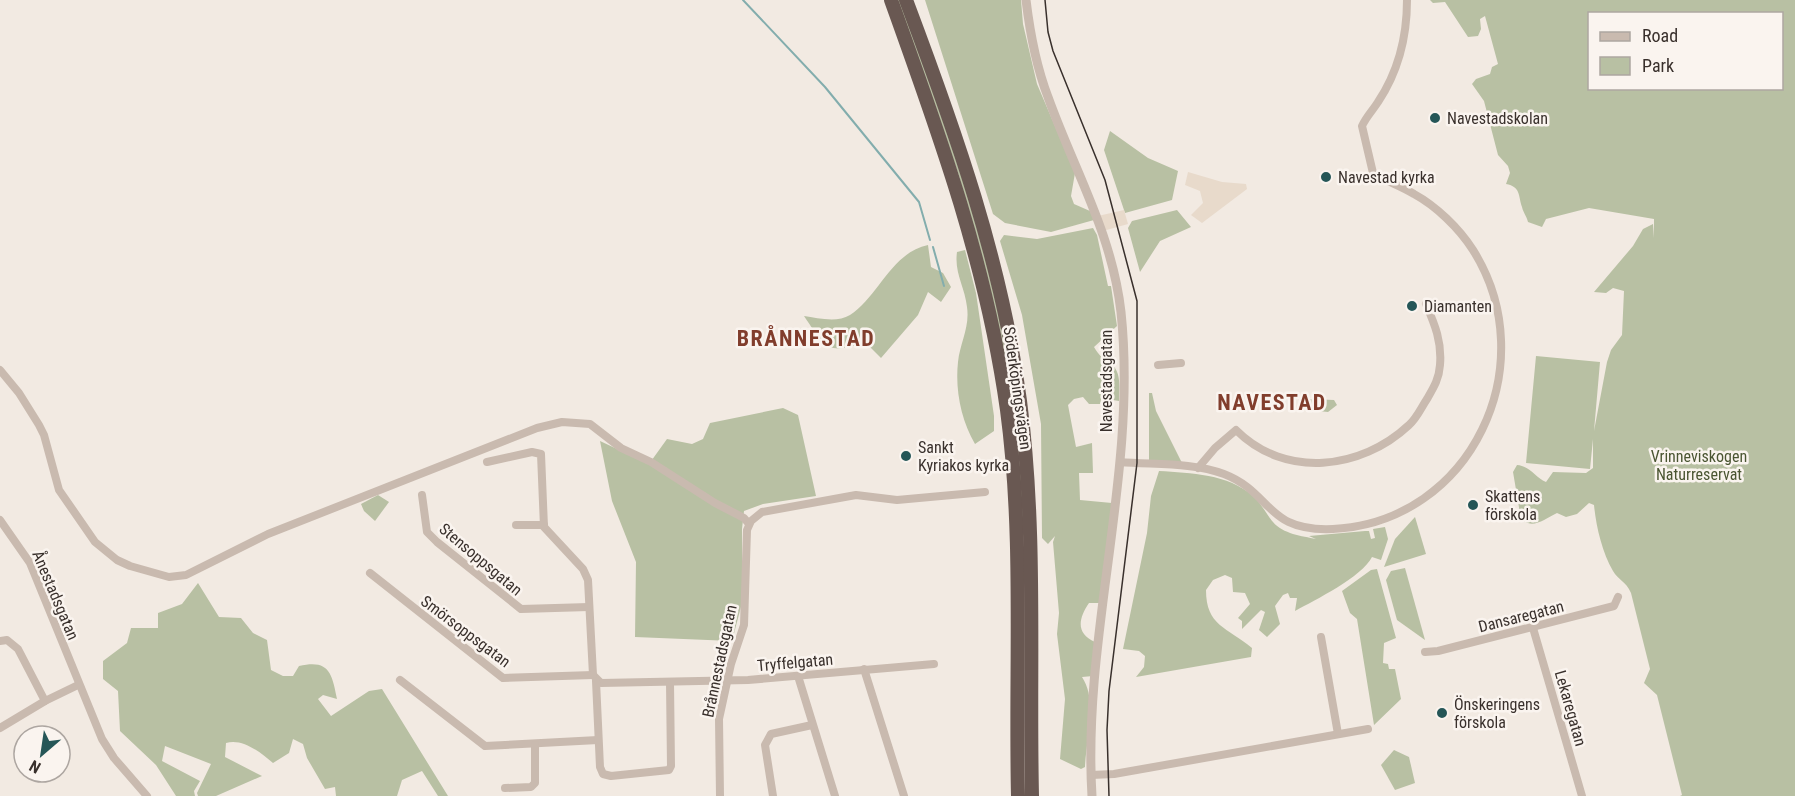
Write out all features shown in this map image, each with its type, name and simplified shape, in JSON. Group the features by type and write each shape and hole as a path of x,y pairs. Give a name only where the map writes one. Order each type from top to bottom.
{"highway":[{"name":"Söderköpingsvägen","path":"891,0 959,192 988,302 997,349 1007,413 1015,520 1018,796"},
{"name":"Söderköpingsvägen","path":"907,0 982,221 998,283 1014,364 1024,443 1029,518 1032,796"}],"street":[{"name":"Navestadsgatan","path":"1026,0 1037,62 1047,95 1098,216 1117,290 1123,368 1120,462 1100,632 1091,776 1092,796"},
{"path":"1120,462 1198,468 1222,473 1236,480 1287,523 1311,528 1340,528 1371,523 1414,504 1449,475 1479,437 1494,406 1503,346 1499,316 1487,276 1471,248 1448,220 1417,195 1375,174 1362,126 1385,91 1398,59 1406,27 1407,0"},
{"path":"1198,468 1215,448 1236,430 1257,447 1277,458 1324,465 1362,455 1402,431 1415,418 1436,386 1440,368 1438,332 1426,304"},
{"path":"1158,365 1180,363"},
{"path":"0,370 19,393 44,435 58,490 74,516 104,551 117,560 149,573 169,577 186,576 268,534 537,428 562,422 590,424 621,448 651,462 715,503 744,518 749,524 762,512 856,495 897,500 985,492"},
{"path":"487,462 532,452 541,454 544,525 549,535 583,569 588,580 600,767 603,774 611,776 669,770 672,766 670,683"},
{"name":"Stensoppsgatan","path":"422,495 427,531 437,543 521,609 589,608"},
{"name":"Ånestadsgatan","path":"0,520 30,563 78,685 106,747 147,796"},
{"name":"Brånnestadsgatan","path":"720,796 719,719 744,625 749,524"},
{"path":"516,525 544,525"},
{"name":"Smörsoppsgatan","path":"370,573 503,678 594,678 601,683 670,683"},
{"name":"Dansaregatan","path":"1425,652 1438,651 1533,628 1614,606 1618,597"},
{"name":"Lekaregatan","path":"1533,628 1582,796"},
{"path":"1321,637 1338,734"},
{"path":"0,641 7,640 18,649 45,701"},
{"name":"Tryffelgatan","path":"670,683 798,676 934,664"},
{"path":"864,669 904,796"},
{"path":"798,676 835,796"},
{"path":"400,680 485,746 598,740"},
{"path":"0,728 45,701 78,685"},
{"path":"773,796 765,745 771,734 812,725"},
{"path":"1091,776 1114,774 1368,729"},
{"path":"505,788 531,787 535,783 535,745"}],"green space":[{"path":"896,0 901,0 954,147 990,273 1011,384 1024,533 984,267 959,176"},
{"path":"925,0 1021,0 1023,24 1037,84 1075,173 1071,196 1074,204 1090,211 1094,220 1051,232 1005,223 993,214"},
{"name":"Vrinneviskogen Naturreservat","path":"1430,0 1795,0 1795,796 1680,796 1682,795 1657,695 1644,683 1650,669 1631,593 1609,564 1598,530 1594,505 1589,503 1577,514 1566,517 1557,513 1534,524 1521,519 1513,472 1517,465 1525,467 1546,482 1553,472 1586,473 1593,468 1593,439 1590,469 1526,463 1536,356 1600,362 1594,431 1607,362 1611,350 1622,335 1624,291 1613,288 1606,293 1594,292 1633,246 1643,229 1653,224 1654,238 1654,219 1589,208 1546,219 1542,227 1528,222 1517,189 1506,184 1510,173 1508,166 1498,155 1484,101 1472,84 1476,79 1490,74 1492,67 1498,64 1485,16 1480,19 1481,29 1478,36 1468,37 1445,2 1433,3"},
{"path":"1110,131 1148,158 1178,171 1172,200 1125,213 1104,150"},
{"path":"1177,210 1191,227 1160,241 1140,272 1128,228 1132,221"},
{"path":"1093,228 1097,235 1108,286 1111,286 1117,326 1094,347 1099,355 1117,371 1119,401 1113,400 1108,394 1102,395 1100,404 1089,404 1083,397 1074,399 1068,405 1076,447 1092,443 1093,473 1079,473 1080,500 1112,503 1101,603 1089,603 1081,620 1084,635 1095,642 1093,676 1082,677 1089,697 1090,720 1085,767 1081,769 1060,759 1065,699 1057,634 1059,613 1053,542 1055,536 1048,544 1042,538 1041,424 1022,315 1000,241 1004,235 1037,239"},
{"path":"928,245 931,267 943,273 951,287 941,302 928,292 918,315 881,358 865,342 835,348 823,342 804,316 833,319 850,315 860,307 905,256 915,249"},
{"path":"965,250 976,293 994,416 994,431 975,444 963,415 957,383 958,362 968,314 956,260 957,252"},
{"path":"1149,393 1152,393 1156,411 1182,463 1149,460"},
{"path":"1310,399 1334,400 1337,405 1328,412 1309,410"},
{"path":"783,408 798,415 816,496 763,504 744,511 742,603 732,641 635,637 636,562 612,501 600,441 649,464 667,439 692,444 703,439 710,423"},
{"path":"1159,471 1209,476 1232,483 1253,496 1277,526 1299,535 1316,539 1309,536 1369,531 1371,539 1375,538 1373,529 1385,527 1388,539 1381,560 1372,557 1367,565 1349,580 1295,611 1297,598 1290,598 1288,593 1283,595 1275,606 1280,624 1267,637 1259,630 1265,612 1261,610 1242,629 1242,621 1238,618 1250,604 1245,593 1233,592 1232,578 1225,575 1213,580 1206,590 1210,611 1220,625 1252,648 1251,657 1136,677 1144,667 1145,656 1139,651 1123,649 1147,533 1151,496"},
{"path":"378,495 389,502 375,521 364,511 361,504"},
{"path":"1415,517 1426,554 1384,567 1395,539"},
{"path":"1405,568 1425,640 1397,620 1386,580 1391,571"},
{"path":"1377,569 1396,638 1384,643 1383,663 1388,664 1389,669 1395,669 1401,699 1374,725 1357,619 1350,613 1342,591 1371,570"},
{"path":"198,583 219,617 241,618 253,633 267,640 271,670 283,676 293,676 299,666 309,664 327,670 331,675 337,699 323,695 318,699 331,716 369,691 382,689 448,796 438,796 422,771 402,780 397,796 336,796 335,787 325,789 307,758 303,744 293,739 289,753 273,763 245,744 226,743 225,757 262,776 216,796 198,796 197,793 211,764 165,746 162,761 200,781 194,791 195,796 176,796 156,765 120,731 118,691 103,679 103,661 127,643 131,628 158,628 158,613 182,604"},
{"path":"1394,750 1409,757 1415,783 1395,790 1381,765"}],"shaded area":[{"path":"1188,172 1222,182 1246,184 1247,189 1202,223 1191,215 1203,203 1200,191 1185,185"},
{"path":"1124,210 1128,224 1103,231 1098,216"}],"waterway":[{"path":"743,0 825,87 919,202 930,240"},
{"path":"933,247 944,286"}],"tram line":[{"path":"1045,0 1048,32 1053,51 1105,180 1137,301 1137,463 1109,691 1107,730 1109,796"}],"place":[{"name":"Navestadskolan","path":"1435,118"},
{"name":"Navestad kyrka","path":"1326,177"},
{"name":"Diamanten","path":"1412,306"},
{"name":"Sankt Kyriakos kyrka","path":"906,456"},
{"name":"Skattens förskola","path":"1473,505"},
{"name":"Önskeringens förskola","path":"1442,713"}],"district":[{"name":"BRÅNNESTAD","path":"806,338"},
{"name":"NAVESTAD","path":"1272,402"}]}
